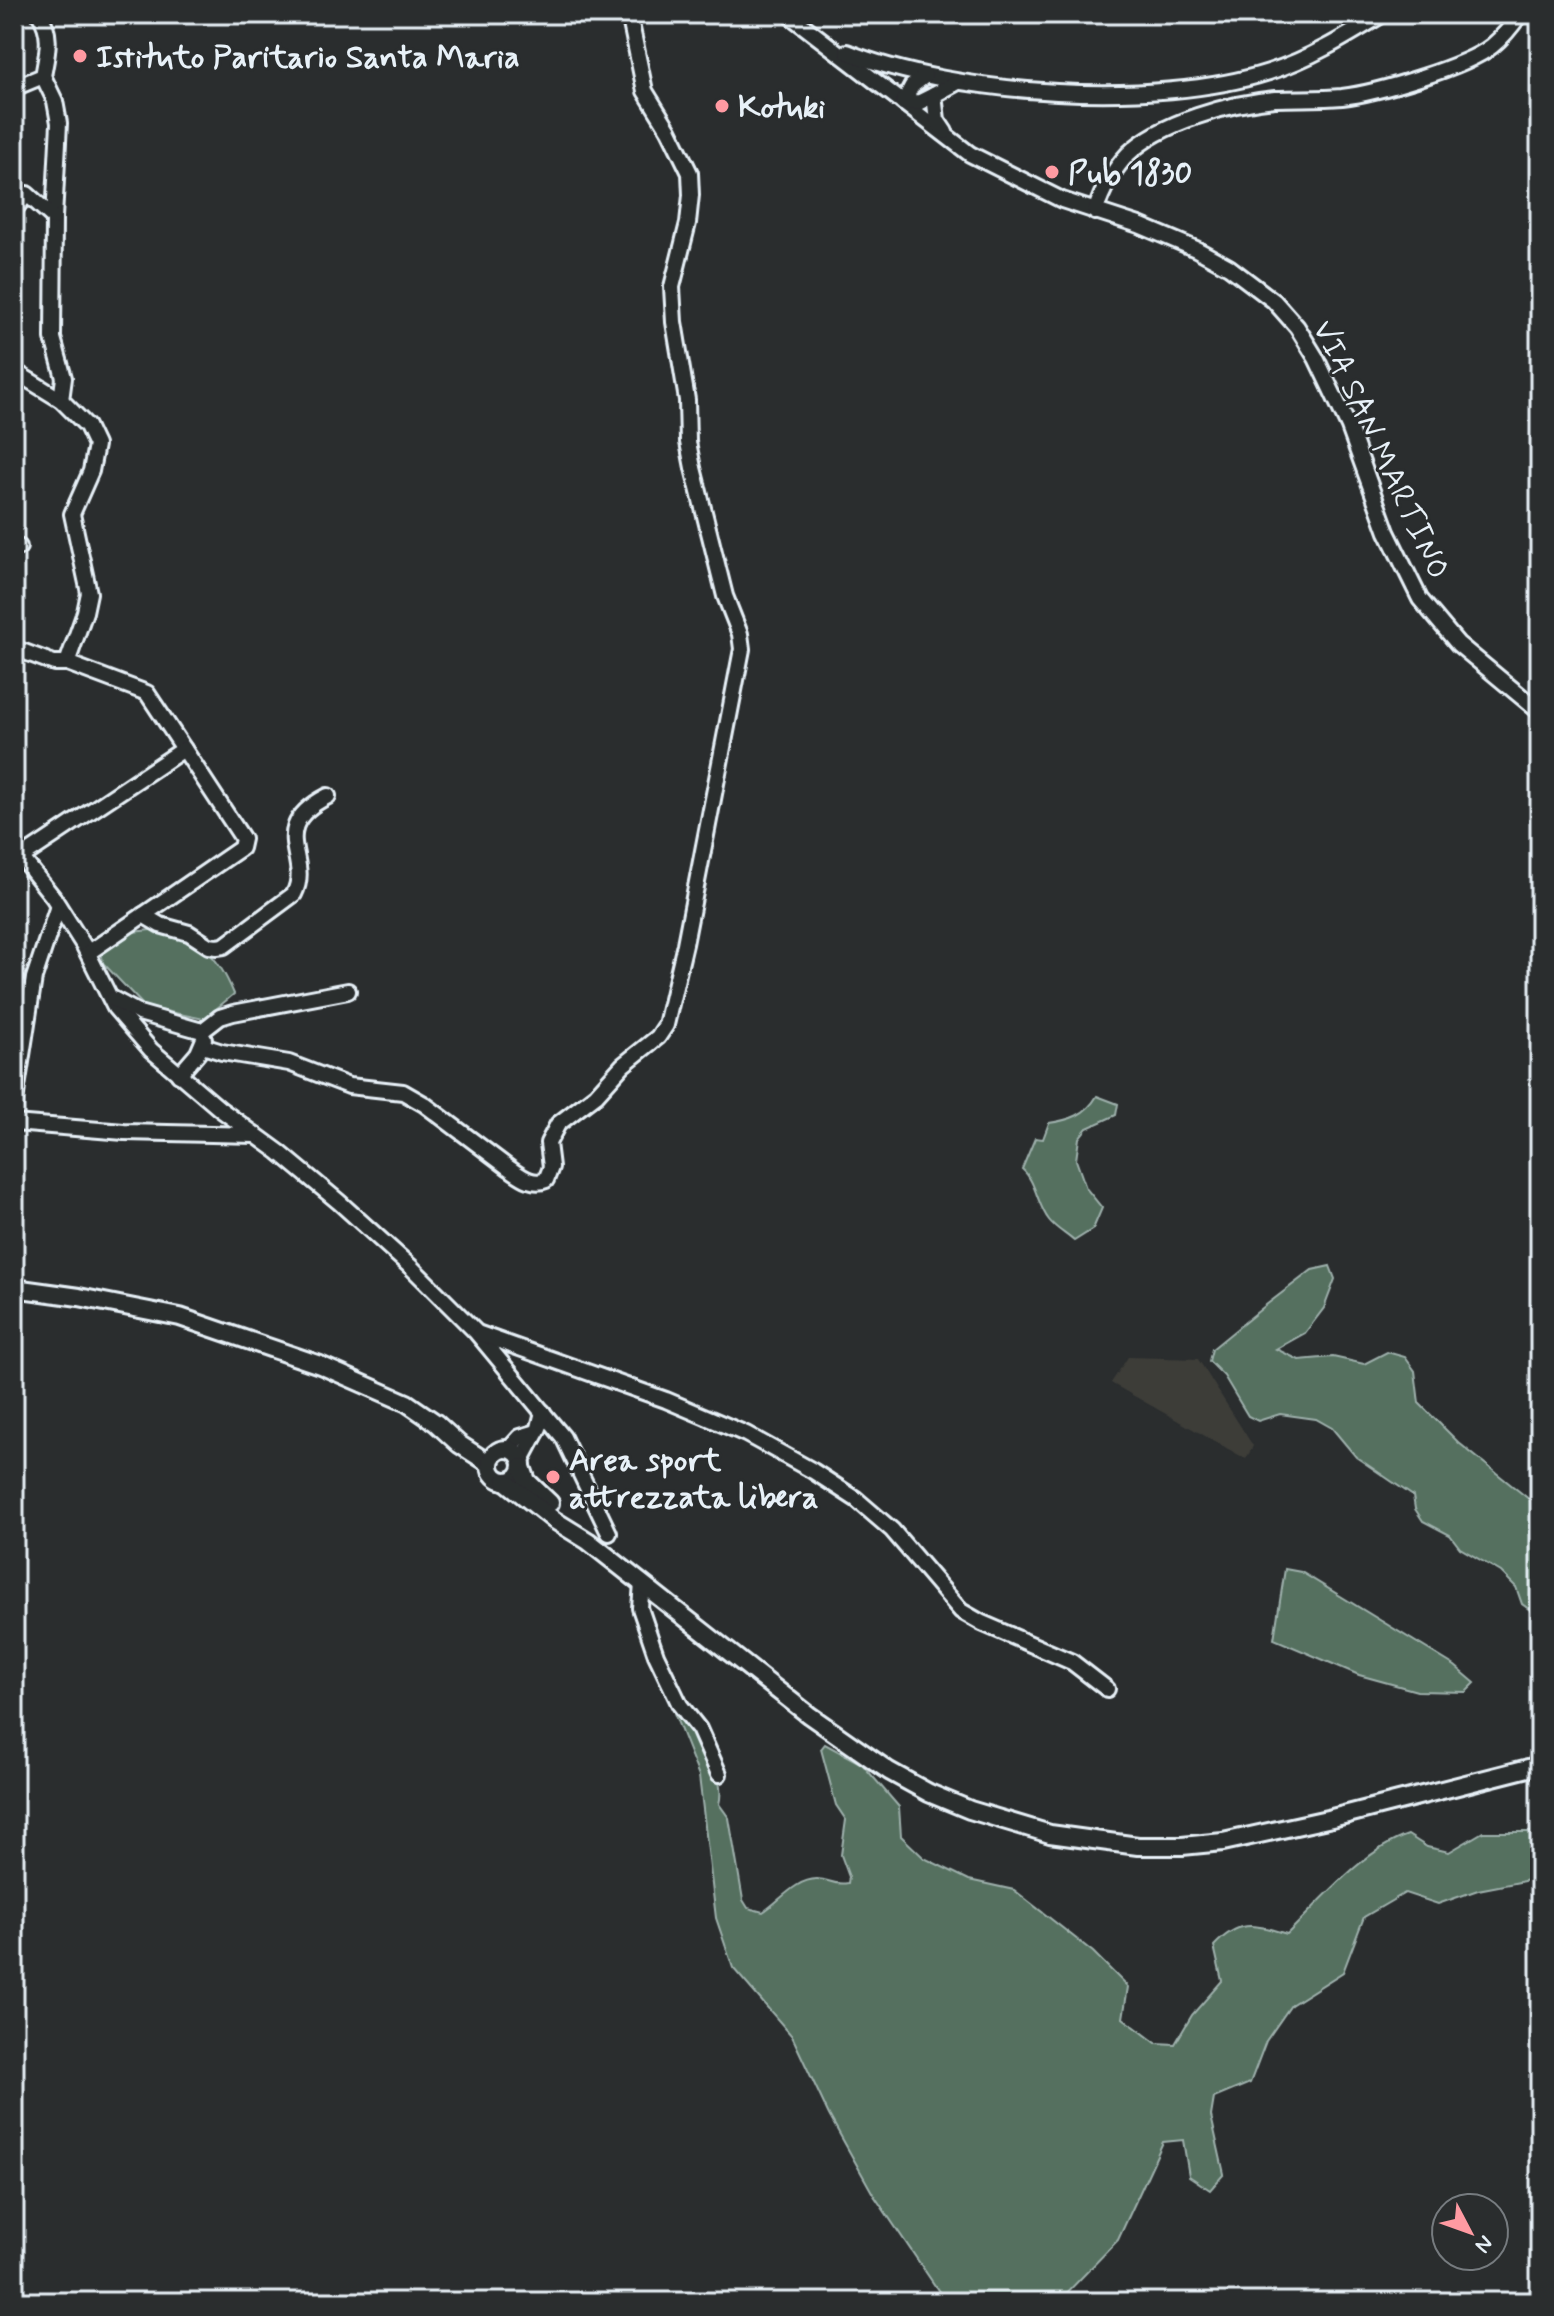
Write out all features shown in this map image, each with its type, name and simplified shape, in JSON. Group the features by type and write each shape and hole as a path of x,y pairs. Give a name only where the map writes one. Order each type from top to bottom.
{"main road":[{"path":"14,1288 180,1317 334,1370 397,1398 480,1446 514,1456 527,1481 588,1541 809,1715 908,1782 970,1810 1050,1834 1138,1846 1182,1846 1223,1842 1316,1822 1540,1765"},
{"path":"436,1423 459,1444 490,1464"},
{"path":"514,1456 493,1455 490,1464 492,1474 588,1541"},
{"path":"505,1481 514,1479 514,1456"}],"street":[{"path":"39,14 48,37 43,76 55,101 59,123 53,338 64,378 61,400"},
{"path":"109,997 139,1013 202,1038 222,1052 289,1063 339,1084 403,1092 424,1104 523,1178 539,1182 546,1180 551,1172 547,1146 558,1124 599,1092 623,1065 658,1037 666,1025 735,696 741,641 725,596 693,468 688,442 687,400 674,322 672,287 689,215 690,173 645,91 629,14"},
{"name":"VIA SAN MARTINO","path":"788,14 959,147 1041,190 1159,233 1213,258 1256,286 1285,312 1316,358 1349,427 1387,532 1420,599 1465,651 1540,712"},
{"path":"831,46 884,66 958,82 1033,90 1109,92 1217,85 1269,72 1298,62 1383,14"},
{"path":"1095,212 1106,186 1126,157 1163,132 1235,106 1275,99 1355,95 1438,71 1491,47 1520,14"},
{"path":"14,88 43,76"},
{"path":"903,103 912,86 925,76"},
{"path":"903,103 920,102 958,82"},
{"path":"934,95 937,120 959,147"},
{"path":"14,210 27,194 54,218"},
{"path":"14,371 61,400 87,426 96,448 91,471 72,514 89,593 67,663"},
{"path":"14,648 54,663 67,663 147,693 243,839 241,848 235,854 88,953"},
{"path":"184,749 18,852 88,953 115,1008 145,1044 179,1075 349,1211 476,1332 567,1442 609,1533"},
{"path":"143,915 160,925 189,933 209,946 224,946 294,894 298,876 294,848 297,820 315,803 328,796"},
{"path":"14,1107 32,986 58,906"},
{"path":"179,1075 202,1038 220,1017 348,991"},
{"path":"14,1123 124,1132 255,1135"},
{"path":"476,1332 666,1400 746,1434 813,1471 856,1499 892,1530 961,1611 1072,1662 1107,1689"},
{"path":"514,1456 537,1432 543,1412"},
{"path":"642,1583 640,1608 656,1655 680,1705 699,1729 719,1774"}],"shaded area":[{"path":"1128,1357 1198,1359 1253,1446 1246,1459 1111,1383"}],"green space":[{"path":"160,929 206,950 227,979 234,994 204,1019 145,1007 103,963 101,949 132,932"},
{"path":"1097,1096 1118,1104 1116,1115 1087,1128 1079,1138 1076,1160 1086,1188 1102,1208 1093,1229 1074,1241 1049,1220 1022,1169 1035,1138 1043,1139 1049,1123 1077,1116"},
{"path":"1330,1266 1335,1279 1324,1308 1305,1333 1276,1349 1299,1360 1333,1357 1364,1364 1387,1352 1405,1357 1415,1371 1419,1403 1459,1443 1540,1508 1540,1617 1522,1604 1516,1587 1501,1572 1460,1548 1450,1535 1423,1521 1415,1509 1413,1496 1356,1457 1332,1428 1316,1419 1280,1414 1258,1421 1248,1416 1224,1376 1209,1361 1212,1349 1266,1305 1312,1270"},
{"path":"1285,1569 1301,1572 1455,1666 1475,1683 1466,1692 1417,1691 1359,1675 1274,1639"},
{"path":"672,1699 698,1735 713,1764 720,1791 719,1804 729,1818 743,1900 748,1908 763,1912 809,1880 848,1883 849,1877 841,1855 846,1820 836,1805 821,1749 825,1744 862,1764 899,1807 901,1836 924,1858 969,1880 1014,1890 1093,1952 1128,1987 1123,2018 1156,2043 1175,2044 1192,2015 1222,1981 1214,1946 1223,1937 1247,1926 1287,1934 1359,1864 1391,1842 1408,1835 1427,1847 1449,1852 1483,1832 1540,1832 1540,1878 1478,1890 1438,1904 1405,1893 1364,1917 1343,1972 1291,2005 1266,2041 1250,2083 1214,2098 1211,2116 1224,2174 1210,2190 1189,2176 1183,2140 1163,2142 1118,2240 1058,2302 946,2302 873,2194 829,2115 792,2036 733,1968 716,1918 699,1776 674,1713"}],"place":[{"name":"Istituto Paritario Santa Maria","path":"80,56"},
{"name":"Kotuki","path":"722,106"},
{"name":"Pub 1830","path":"1052,172"},
{"name":"Area sport attrezzata libera","path":"553,1477"}]}
